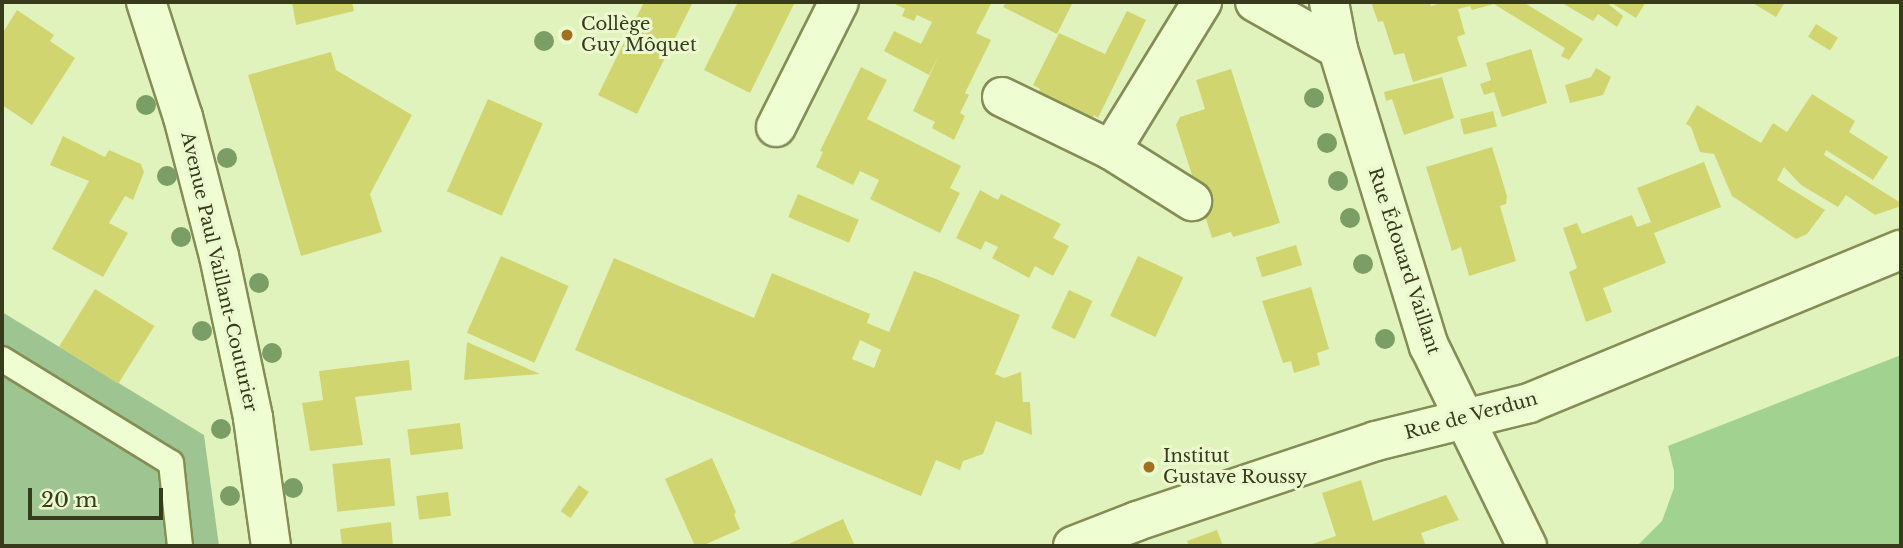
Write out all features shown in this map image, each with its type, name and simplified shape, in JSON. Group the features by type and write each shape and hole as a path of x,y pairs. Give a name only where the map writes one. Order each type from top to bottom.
{"street":[{"name":"Avenue Paul Vaillant-Couturier","path":"146,2 183,117 219,256 253,418 271,546"},
{"path":"776,128 839,2"},
{"path":"1111,150 1202,2"},
{"path":"1255,2 1338,49"},
{"name":"Rue Édouard Vaillant","path":"1329,2 1338,49 1429,346 1527,546"},
{"path":"1002,97 1111,150 1192,201"},
{"name":"Rue de Verdun","path":"1073,546 1137,521 1376,440 1529,403 1901,250"}],"lane":[{"path":"2,359 171,463 180,546"}],"green space":[{"path":"2,312 204,435 219,546 2,546"},
{"path":"1901,355 1901,546 1637,546 1662,521 1674,488 1674,471 1668,446"}],"building":[{"path":"292,2 352,2 354,11 296,25"},
{"path":"644,2 693,2 637,114 598,95"},
{"path":"738,2 795,2 750,93 704,70"},
{"path":"891,2 992,2 976,33 991,40 965,93 969,95 960,113 965,116 954,140 932,128 935,122 913,111 940,53 929,75 884,51 894,31 921,44 932,22 917,15 914,21 902,16 905,9"},
{"path":"1006,2 1073,2 1057,34 1003,7"},
{"path":"1371,2 1430,2 1431,6 1445,2 1523,2 1583,39 1569,60 1561,56 1565,48 1494,4 1472,10 1470,6 1458,9 1465,34 1457,37 1467,66 1413,82 1404,53 1394,55 1383,21 1378,22"},
{"path":"1560,2 1606,2 1623,16 1617,27 1598,14 1593,21"},
{"path":"1610,2 1646,2 1636,18"},
{"path":"1751,2 1785,2 1776,17"},
{"path":"17,10 54,35 50,41 75,58 32,125 2,105 2,34"},
{"path":"1127,11 1146,20 1098,118 1094,115 1089,127 1035,100 1040,89 1033,85 1059,33 1105,54"},
{"path":"1816,24 1838,38 1830,50 1808,37"},
{"path":"1531,49 1547,103 1502,117 1494,92 1484,95 1480,84 1491,80 1486,63"},
{"path":"331,52 336,70 412,115 370,194 382,232 301,256 248,75"},
{"path":"861,67 887,80 867,119 961,166 950,188 960,193 940,233 870,199 879,180 860,171 853,185 816,167 823,152 820,151"},
{"path":"1596,68 1611,77 1603,95 1570,103 1565,85 1591,77"},
{"path":"1231,69 1280,223 1233,237 1231,232 1212,238 1176,125 1180,117 1205,109 1196,80"},
{"path":"1442,77 1454,118 1404,135 1392,99 1386,101 1384,92"},
{"path":"1812,94 1855,121 1849,132 1888,157 1873,180 1826,150 1824,155 1901,203 1901,206 1875,215 1846,195 1838,207 1801,185 1784,167 1777,180 1825,210 1807,234 1796,239 1732,196 1714,154 1700,152 1691,127 1686,124 1697,105 1761,143 1773,123 1787,132"},
{"path":"488,99 543,123 502,216 447,191"},
{"path":"1493,111 1497,127 1464,135 1460,119"},
{"path":"63,136 105,157 109,150 141,164 144,172 133,200 125,196 109,223 128,233 103,277 52,249 89,181 50,165"},
{"path":"1492,147 1507,196 1506,204 1500,206 1516,261 1469,276 1461,247 1452,251 1426,167"},
{"path":"1704,162 1721,207 1654,233 1666,263 1603,288 1612,312 1586,322 1569,272 1577,268 1563,228 1577,223 1582,234 1632,215 1637,227 1651,222 1637,188"},
{"path":"980,190 998,200 1001,194 1061,224 1053,238 1069,246 1053,276 1035,266 1029,278 992,258 998,247 985,241 981,250 956,238"},
{"path":"798,194 859,220 849,243 788,217"},
{"path":"1296,245 1302,265 1262,277 1256,257"},
{"path":"501,256 569,286 534,363 467,333"},
{"path":"1138,256 1183,277 1155,337 1110,316"},
{"path":"614,258 754,318 772,273 870,314 867,323 889,332 914,271 1020,315 995,374 1004,378 1021,372 1023,402 1030,402 1032,435 996,421 983,454 963,461 960,470 936,460 921,496 575,350","holes":["860,340 881,350 874,368 852,359"]},
{"path":"1311,287 1329,349 1317,353 1320,365 1294,373 1291,361 1283,363 1262,301"},
{"path":"95,289 154,326 118,384 59,347"},
{"path":"1069,290 1093,301 1075,339 1051,328"},
{"path":"467,342 540,374 464,380"},
{"path":"409,360 412,390 355,397 363,445 310,451 302,403 323,400 319,371"},
{"path":"460,423 463,449 411,455 407,429"},
{"path":"390,458 395,506 337,512 332,464"},
{"path":"712,458 736,512 734,515 740,529 702,546 695,546 665,479"},
{"path":"1361,480 1373,521 1446,495 1459,520 1421,533 1426,546 1306,546 1336,536 1322,493"},
{"path":"579,485 589,492 570,518 561,511"},
{"path":"448,492 451,516 419,520 416,496"},
{"path":"843,519 855,546 785,546 821,529"},
{"path":"391,522 393,546 342,546 340,529"},
{"path":"1217,530 1223,546 1189,546 1187,541"}],"place":[{"name":"Collège Guy Môquet","path":"567,35"},
{"name":"Institut Gustave Roussy","path":"1149,467"}]}
